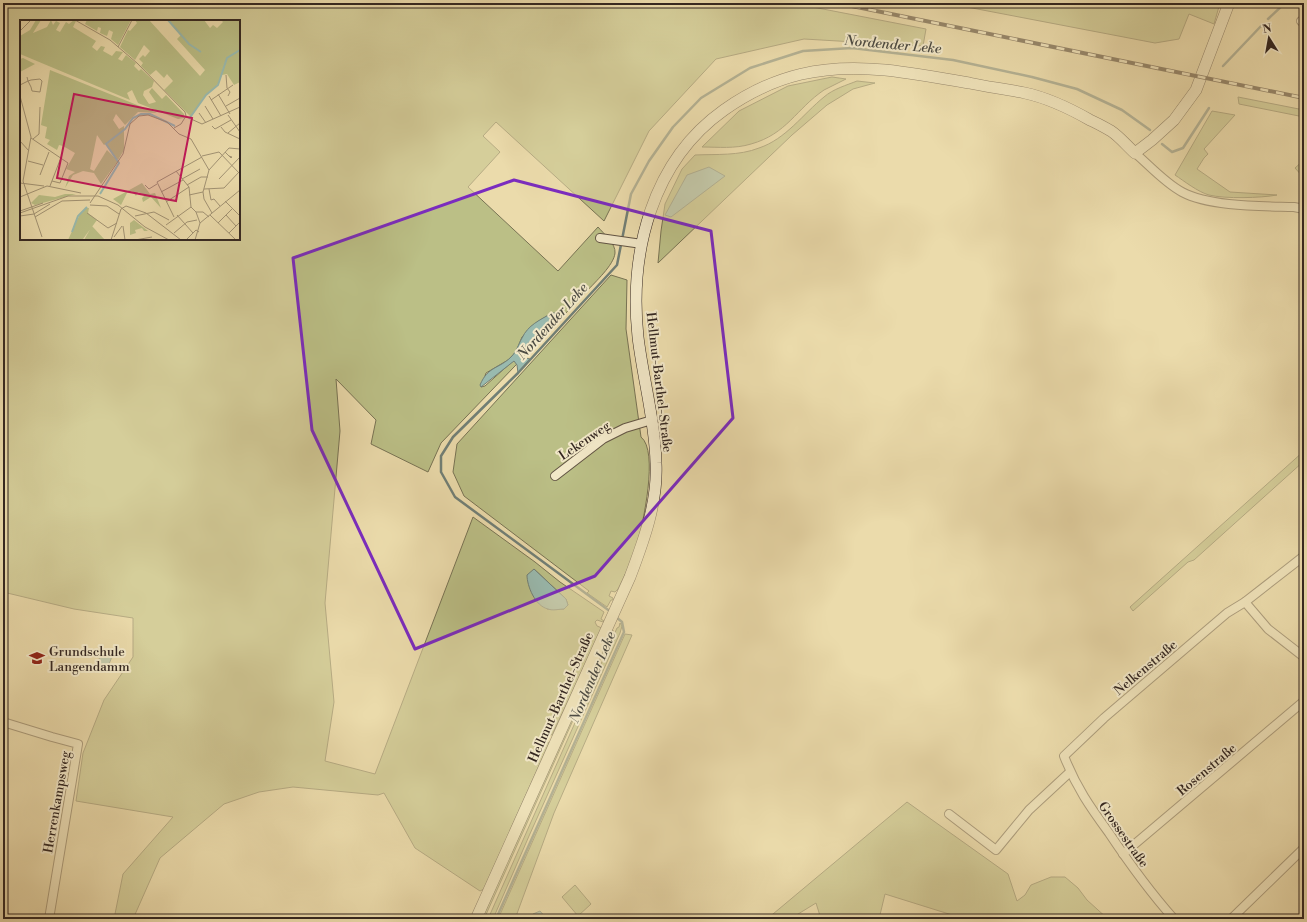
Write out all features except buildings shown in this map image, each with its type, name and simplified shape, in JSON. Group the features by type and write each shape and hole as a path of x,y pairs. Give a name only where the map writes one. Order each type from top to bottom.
{"street":[{"path":"1229,3 1196,90 1174,120 1135,153 1168,183 1181,192 1195,198 1223,203 1294,207 1304,209"},
{"name":"Hellmut-Barthel-Straße","path":"476,919 618,604 647,529 656,487 656,464 652,420 638,338 636,315 638,268 647,219 657,193 678,156 700,129 740,98 761,87 785,78 809,72 834,68 859,67 903,72 1026,93 1050,100 1111,131 1135,153"},
{"path":"600,238 642,244"},
{"name":"Lekenweg","path":"555,476 603,439 625,428 652,420"},
{"name":"Nelkenstraße","path":"1064,756 1104,718 1228,613 1246,602 1304,556"},
{"path":"1246,602 1268,629 1304,657"},
{"name":"Rosenstraße","path":"1123,854 1304,701"},
{"name":"Herrenkampsweg","path":"3,722 78,744 49,919"},
{"name":"Grossestraße","path":"1064,756 1070,772 1081,792 1144,884 1174,919"},
{"path":"949,814 996,850 1029,810 1070,772"},
{"path":"1231,919 1304,848"}],"highlighted area":[{"path":"514,180 711,231 733,418 595,576 415,649 312,430 293,258"}],"green space":[{"path":"3,3 792,3 926,29 923,46 804,39 716,59 649,131 604,221 496,122 483,136 500,152 468,187 558,271 598,227 614,246 615,253 611,263 595,283 441,443 428,472 371,444 376,420 336,379 340,431 325,603 334,702 325,761 375,774 473,517 560,582 604,612 601,619 604,621 597,620 595,622 597,626 602,628 552,735 545,734 543,738 549,743 484,889 480,891 415,848 384,793 378,795 293,787 259,792 224,804 160,858 133,919 114,919 123,874 173,817 76,801 83,753 104,700 133,657 133,618 74,609 3,592","holes":["552,313 557,314 528,342 514,360 485,386 481,387 486,373 508,360 516,352 522,337 537,322","534,569 566,599 568,605 564,609 547,609"]},
{"path":"946,3 1220,3 1214,24 1189,14 1179,39 1155,43"},
{"path":"832,77 846,79 814,97 783,128 763,140 739,147 702,147 739,111 788,86"},
{"path":"857,81 875,83 853,89 827,105 792,135 658,263 665,204 682,169 695,155 727,154 751,151 769,144 778,139 794,126 828,94"},
{"path":"1238,97 1304,110 1304,117 1239,104"},
{"path":"1212,111 1235,115 1204,149 1208,154 1197,169 1230,192 1277,195 1243,198 1209,195 1196,189 1175,175"},
{"path":"1304,160 1304,178 1295,168"},
{"path":"611,275 627,280 626,329 641,437 646,445 649,457 649,472 646,505 637,544 618,589 615,592 611,591 609,596 613,598 613,600 611,600 607,607 587,593 589,591 464,496 453,472 457,444"},
{"path":"1304,451 1304,461 1194,560 1188,562 1133,611 1130,607"},
{"path":"620,623 622,626 620,633 493,919 488,919 617,628 619,627"},
{"path":"611,630 613,631 484,919 481,919"},
{"path":"625,634 632,635 554,813 515,919 498,919"},
{"path":"907,802 1008,874 1017,901 1025,895 1031,885 1051,877 1065,877 1078,888 1087,900 1108,919 965,919 885,894 879,919 821,919 816,903 790,919 767,919"},
{"path":"575,885 591,904 578,916 562,897"}],"water":[{"path":"709,167 725,176 671,217 665,215 687,175"},
{"path":"552,313 558,313 529,342 519,355 530,359 518,373 517,365 514,361 481,387 480,385 483,379 490,371 507,361 513,355 525,333 535,323"},
{"path":"534,569 566,599 568,605 564,609 548,609 539,604 536,600 530,590 527,579 527,575"},
{"path":"104,650 112,652 112,654 109,664 103,668 98,666 98,664"},
{"path":"540,911 547,919 528,919 533,914"}],"waterway":[{"name":"Nordender Leke","path":"1268,19 1285,3"},
{"name":"Nordender Leke","path":"1223,66 1262,25"},
{"name":"Nordender Leke","path":"611,612 455,497 441,472 441,456 453,437 518,373 617,265 631,194 649,161 673,127 701,98 750,68 803,51 852,48 953,60 1032,77 1077,89 1122,110 1150,130"},
{"name":"Nordender Leke","path":"1162,144 1172,152 1183,148 1209,108"},
{"name":"Nordender Leke","path":"496,919 624,632 622,622 616,617"}],"railway":[{"path":"837,3 1304,98"}],"place":[{"name":"Grundschule Langendamm","path":"37,658"}]}
